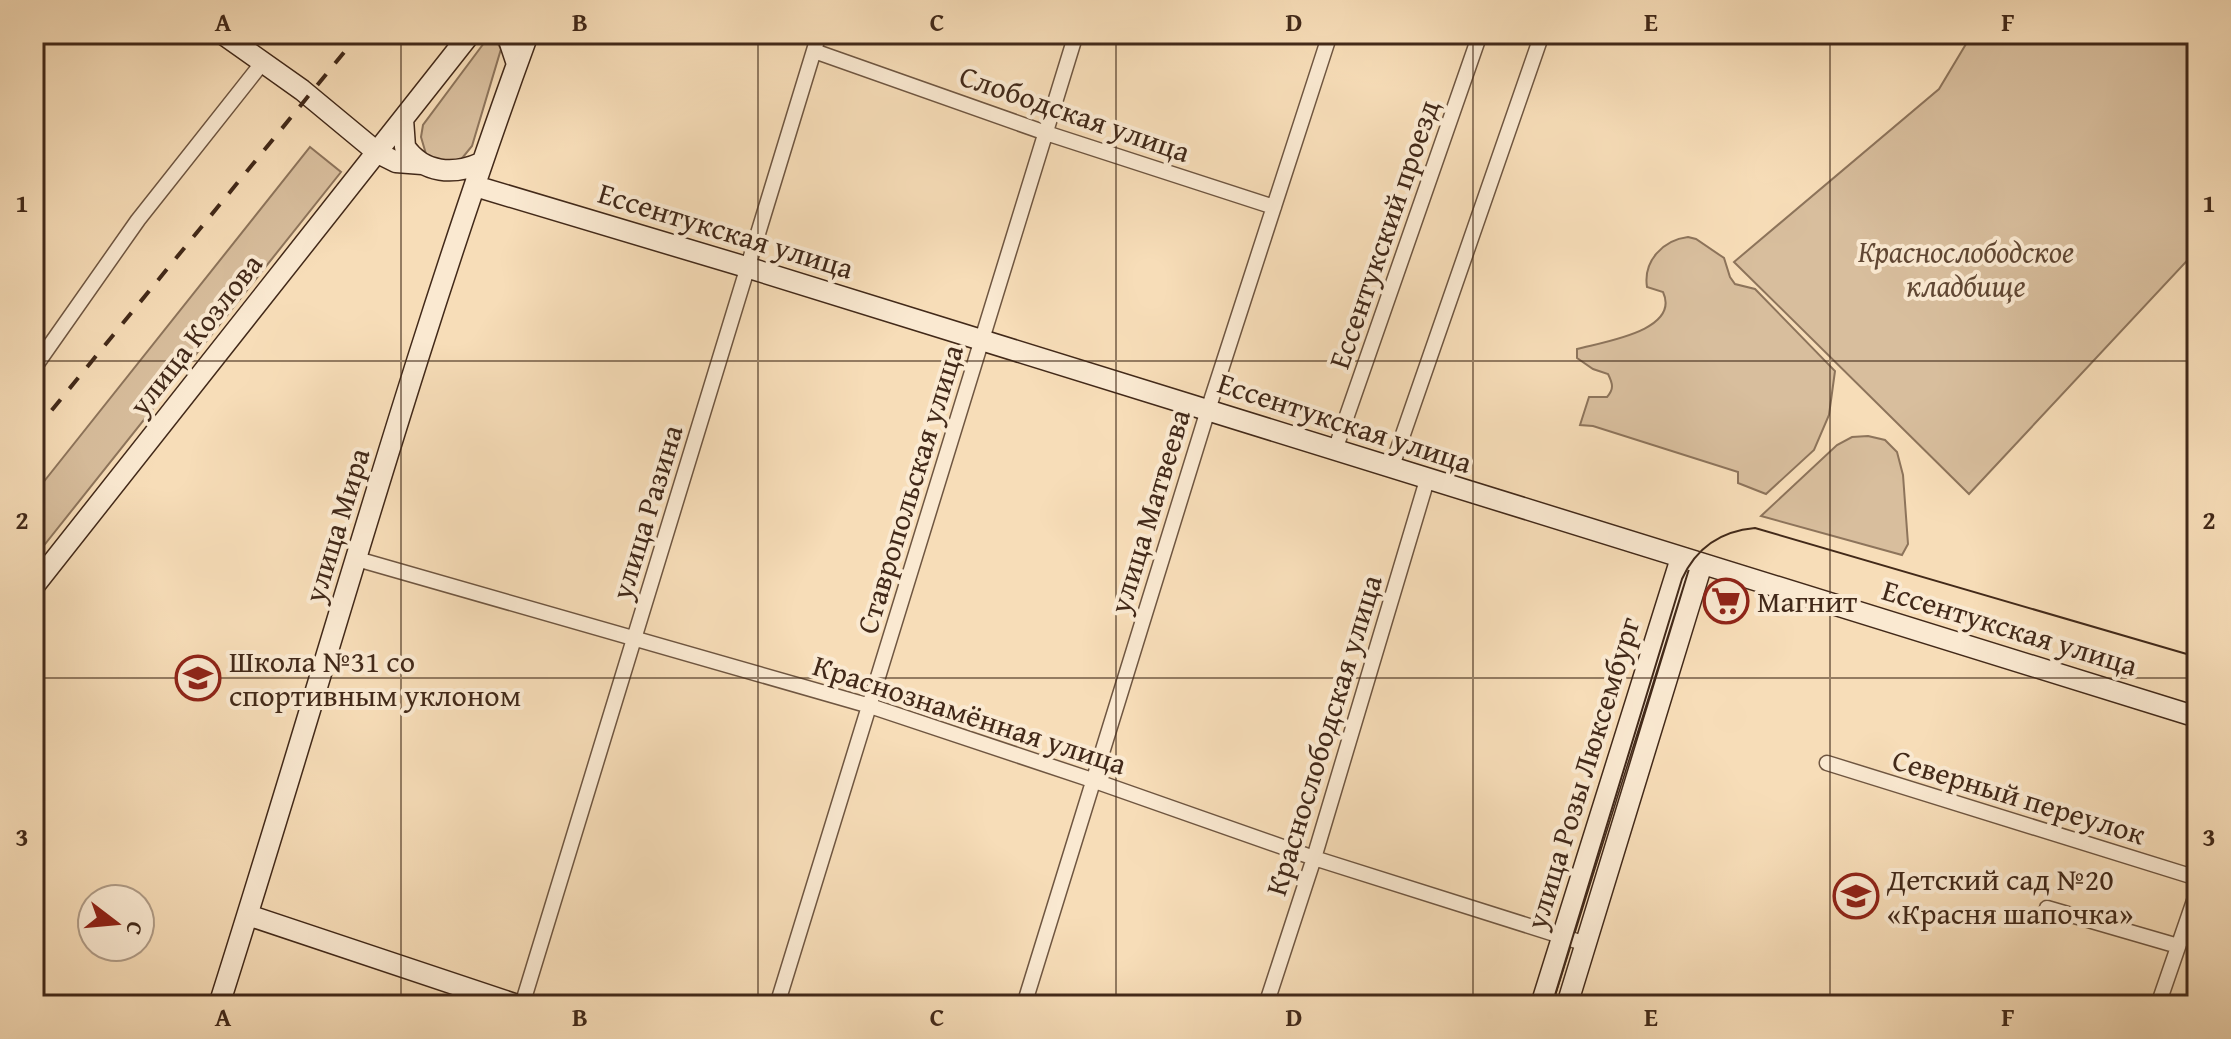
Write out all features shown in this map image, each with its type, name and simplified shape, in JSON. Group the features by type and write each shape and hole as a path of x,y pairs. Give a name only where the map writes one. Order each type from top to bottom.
{"street":[{"path":"223,34 251,49 378,153 396,162 461,171 481,163"},
{"path":"507,34 517,64"},
{"name":"улица Мира","path":"219,1005 481,163 528,34"},
{"name":"улица Разина","path":"520,1005 819,34"},
{"name":"Ставропольская улица","path":"777,1005 1076,34"},
{"name":"улица Матвеева","path":"1024,1005 1208,410 1330,34"},
{"name":"Ессентукский проезд","path":"1335,450 1480,34"},
{"path":"1391,469 1542,34"},
{"path":"403,119 471,35"},
{"path":"34,368 138,220 251,49"},
{"name":"Слободская улица","path":"814,51 1046,133 1274,207"},
{"name":"улица Мира","path":"403,119 405,147 447,179 458,196 456,246"},
{"name":"улица Козлова","path":"34,586 403,119"},
{"name":"Ессентукская улица","path":"475,186 746,267 2197,717"},
{"name":"Краснослободская улица","path":"1266,1005 1314,858 1427,480"},
{"name":"улица Розы Люксембург","path":"1541,1005 1681,558"},
{"name":"Краснознамённая улица","path":"357,559 870,706 1314,858 1586,944"},
{"name":"улица Розы Люксембург","path":"1567,1005 1702,564"},
{"name":"Северный переулок","path":"1827,763 2197,878"},
{"path":"2158,1005 2197,892"},
{"path":"2047,908 2178,946"},
{"path":"248,915 520,1005"}],"green space":[{"name":"Краснослободское кладбище","path":"1972,34 2197,34 2197,250 1969,494 1734,262 1939,89"},
{"path":"492,40 501,49 472,146 459,162 442,164 426,154 421,137 423,125 484,43"},
{"path":"310,147 341,172 34,558 34,494"},
{"path":"1688,237 1724,258 1735,284 1755,289 1835,371 1829,415 1814,450 1766,494 1738,483 1738,472 1593,426 1580,425 1589,397 1607,397 1612,386 1608,374 1593,369 1577,358 1577,349 1636,332 1661,316 1665,305 1663,292 1647,287 1648,269 1663,247"},
{"path":"1868,436 1885,440 1897,452 1903,475 1908,544 1902,555 1761,516 1837,445 1852,437"}],"tram line":[{"path":"1552,1005 1682,579 1702,550 1721,537 1755,528 2197,657"}],"railway":[{"path":"34,432 359,34"}],"place":[{"name":"Магнит","path":"1726,601"},
{"name":"Школа №31 со спортивным уклоном","path":"198,678"},
{"name":"Детский сад №20 «Красня шапочка»","path":"1856,896"}]}
